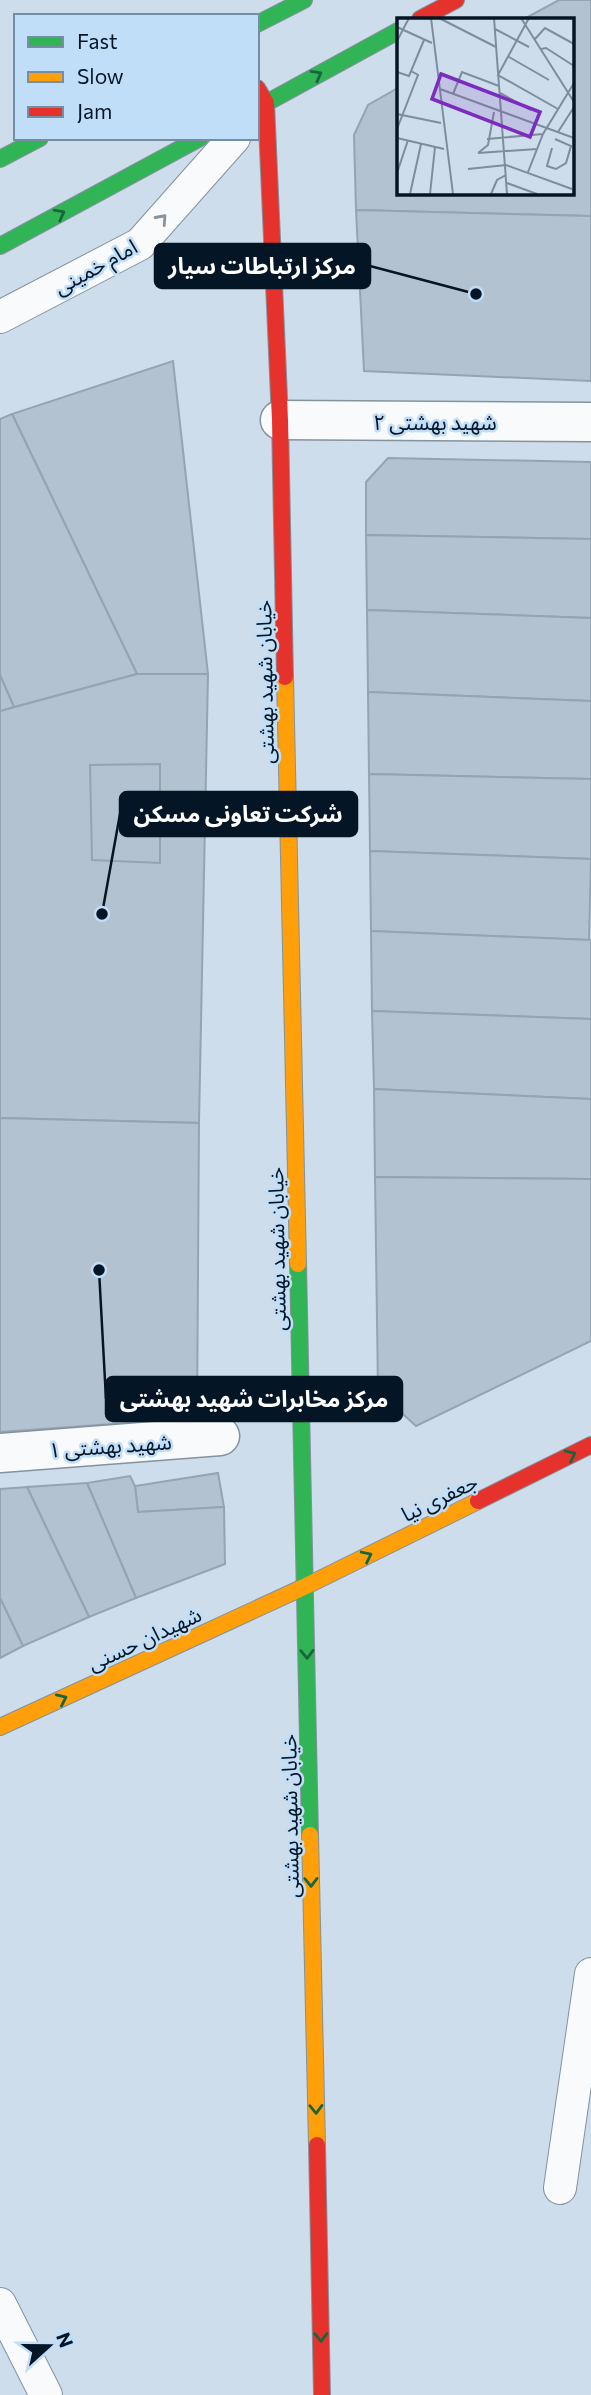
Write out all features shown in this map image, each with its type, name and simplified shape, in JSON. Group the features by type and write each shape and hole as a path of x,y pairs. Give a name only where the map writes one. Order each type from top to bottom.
{"street":[{"path":"259,23 304,0"},
{"path":"422,18 456,0"},
{"path":"259,103 397,32"},
{"name":"خیابان شهید بهشتی","path":"259,103 280,420 322,2395"},
{"path":"0,159 36,140"},
{"path":"0,246 197,140"},
{"name":"شهید بهشتی ۲","path":"280,420 591,422"},
{"name":"شهید بهشتی ۱","path":"0,1453 220,1436"},
{"name":"جعفری نیا","path":"306,1586 591,1445"},
{"name":"شهیدان حسنی","path":"0,1727 306,1586"}],"lane":[{"name":"امام خمینی","path":"0,317 140,243 232,140"},
{"path":"559,2188 591,1973"},
{"path":"0,2304 46,2395"}],"building":[{"path":"559,0 591,0 591,216 356,210 354,135 368,105 397,89 397,194 574,194 574,18 526,18"},
{"path":"356,210 591,216 591,381 364,371"},
{"path":"173,361 208,674 137,674 12,414"},
{"path":"12,414 137,674 14,707 0,675 0,419"},
{"path":"388,458 591,462 591,539 366,535 366,482"},
{"path":"366,535 591,539 591,618 367,610"},
{"path":"367,610 591,618 591,701 368,692"},
{"path":"137,674 208,674 199,1123 0,1118 0,711"},
{"path":"0,675 14,707 0,711"},
{"path":"368,692 591,701 591,779 369,774"},
{"path":"160,764 160,863 92,860 90,765"},
{"path":"369,774 591,779 591,859 370,851"},
{"path":"370,851 591,859 589,940 371,931"},
{"path":"371,931 591,940 591,1019 372,1011"},
{"path":"372,1011 591,1019 591,1099 374,1089"},
{"path":"374,1089 591,1099 591,1179 375,1177"},
{"path":"0,1118 199,1123 197,1418 0,1432"},
{"path":"375,1177 591,1179 591,1341 416,1426 378,1391"},
{"path":"218,1473 224,1507 138,1512 135,1486"},
{"path":"130,1476 135,1486 138,1512 224,1507 225,1564 136,1598 87,1483"},
{"path":"87,1483 136,1598 89,1617 27,1487"},
{"path":"27,1487 89,1617 23,1646 0,1598 0,1489"},
{"path":"0,1598 23,1646 0,1658"}],"traffic: fast":[{"path":"259,23 304,0"},
{"path":"259,107 397,32"},
{"path":"0,159 36,140"},
{"path":"0,246 196,140"},
{"path":"298,1264 310,1835"}],"traffic: slow":[{"path":"285,677 298,1264"},
{"path":"0,1727 306,1586 478,1501"},
{"path":"310,1835 317,2145"}],"traffic: jam":[{"path":"422,18 456,0"},
{"path":"259,91 266,103 280,420 285,677"},
{"path":"478,1501 591,1445"},
{"path":"317,2145 322,2395"}],"place":[{"name":"مرکز ارتباطات سیار","path":"476,294"},
{"name":"شرکت تعاونی مسکن","path":"102,914"},
{"name":"مرکز مخابرات شهید بهشتی","path":"99,1270"}]}
